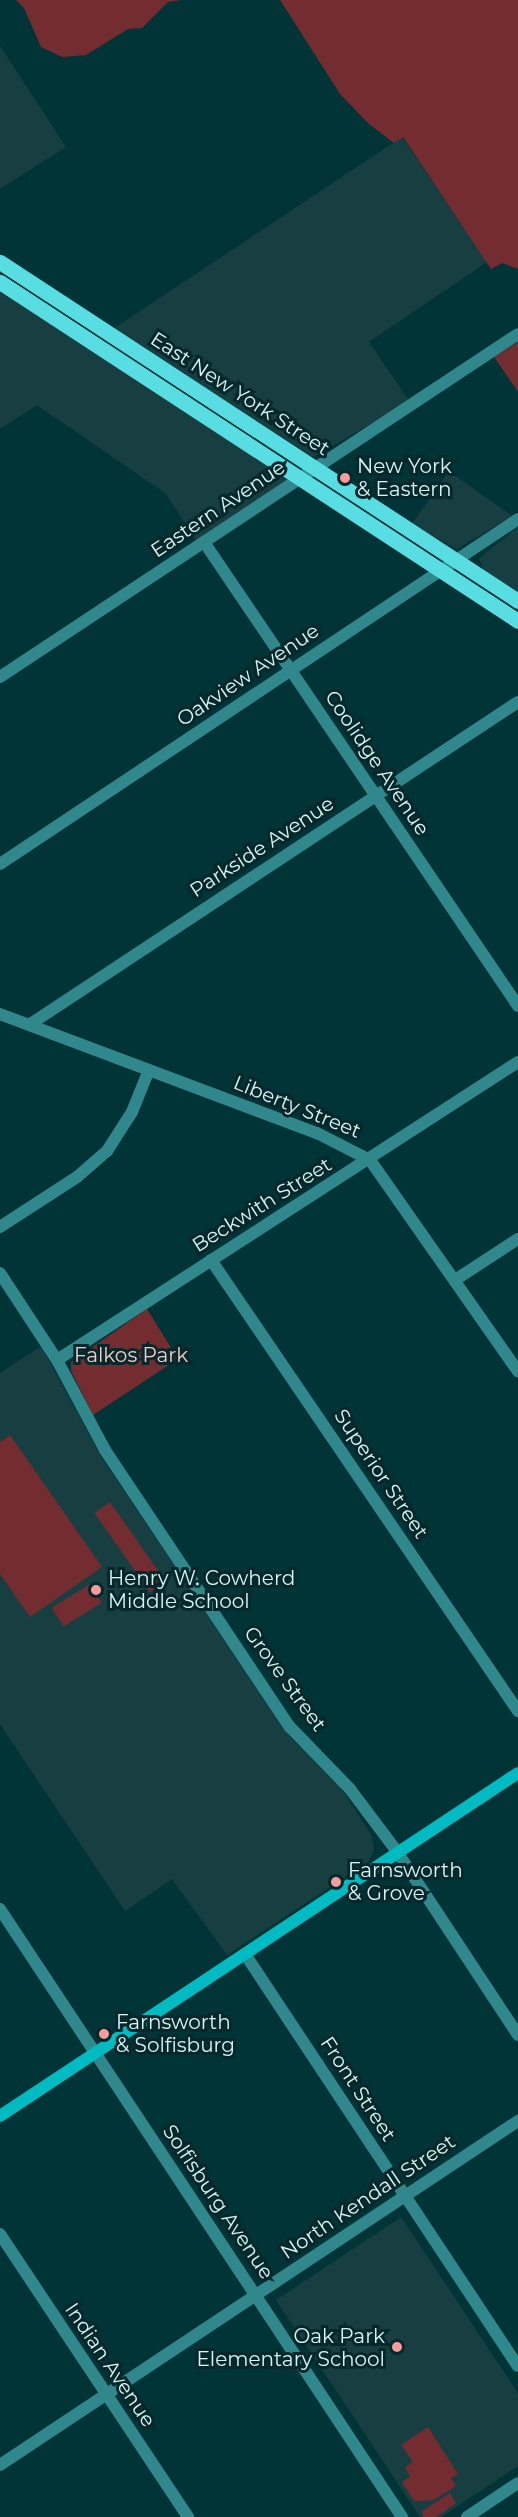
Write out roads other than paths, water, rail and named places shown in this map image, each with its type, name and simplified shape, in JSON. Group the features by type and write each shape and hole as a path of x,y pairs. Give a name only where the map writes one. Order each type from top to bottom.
{"main road":[{"name":"East New York Street","path":"0,262 518,601"},
{"name":"East New York Street","path":"0,282 518,621"},
{"path":"0,2116 518,1773"}],"street":[{"name":"Eastern Avenue","path":"0,677 518,334"},
{"name":"Oakview Avenue","path":"0,864 518,519"},
{"name":"Coolidge Avenue","path":"204,542 518,1006"},
{"name":"Parkside Avenue","path":"29,1025 518,702"},
{"name":"Liberty Street","path":"0,1014 317,1134 370,1160 518,1371"},
{"name":"Beckwith Street","path":"57,1360 370,1160 518,1062"},
{"path":"0,1227 77,1177 107,1151 132,1112 149,1070"},
{"path":"455,1280 518,1239"},
{"name":"Superior Street","path":"211,1260 518,1711"},
{"name":"Grove Street","path":"0,1273 57,1360 105,1450 289,1726 350,1789 398,1852 518,2035"},
{"name":"Solfisburg Avenue","path":"0,1909 402,2517"},
{"name":"Front Street","path":"245,1954 518,2366"},
{"name":"North Kendall Street","path":"0,2465 518,2121"},
{"name":"Indian Avenue","path":"0,2234 188,2517"},
{"path":"467,2517 518,2483"}],"place":[{"name":"New York & Eastern","path":"345,478"},
{"name":"Henry W. Cowherd Middle School","path":"96,1590"},
{"name":"Farnsworth & Grove","path":"336,1882"},
{"name":"Farnsworth & Solfisburg","path":"104,2034"},
{"name":"Oak Park Elementary School","path":"397,2347"}],"park label":[{"name":"Falkos Park","path":"131,1355"}]}
